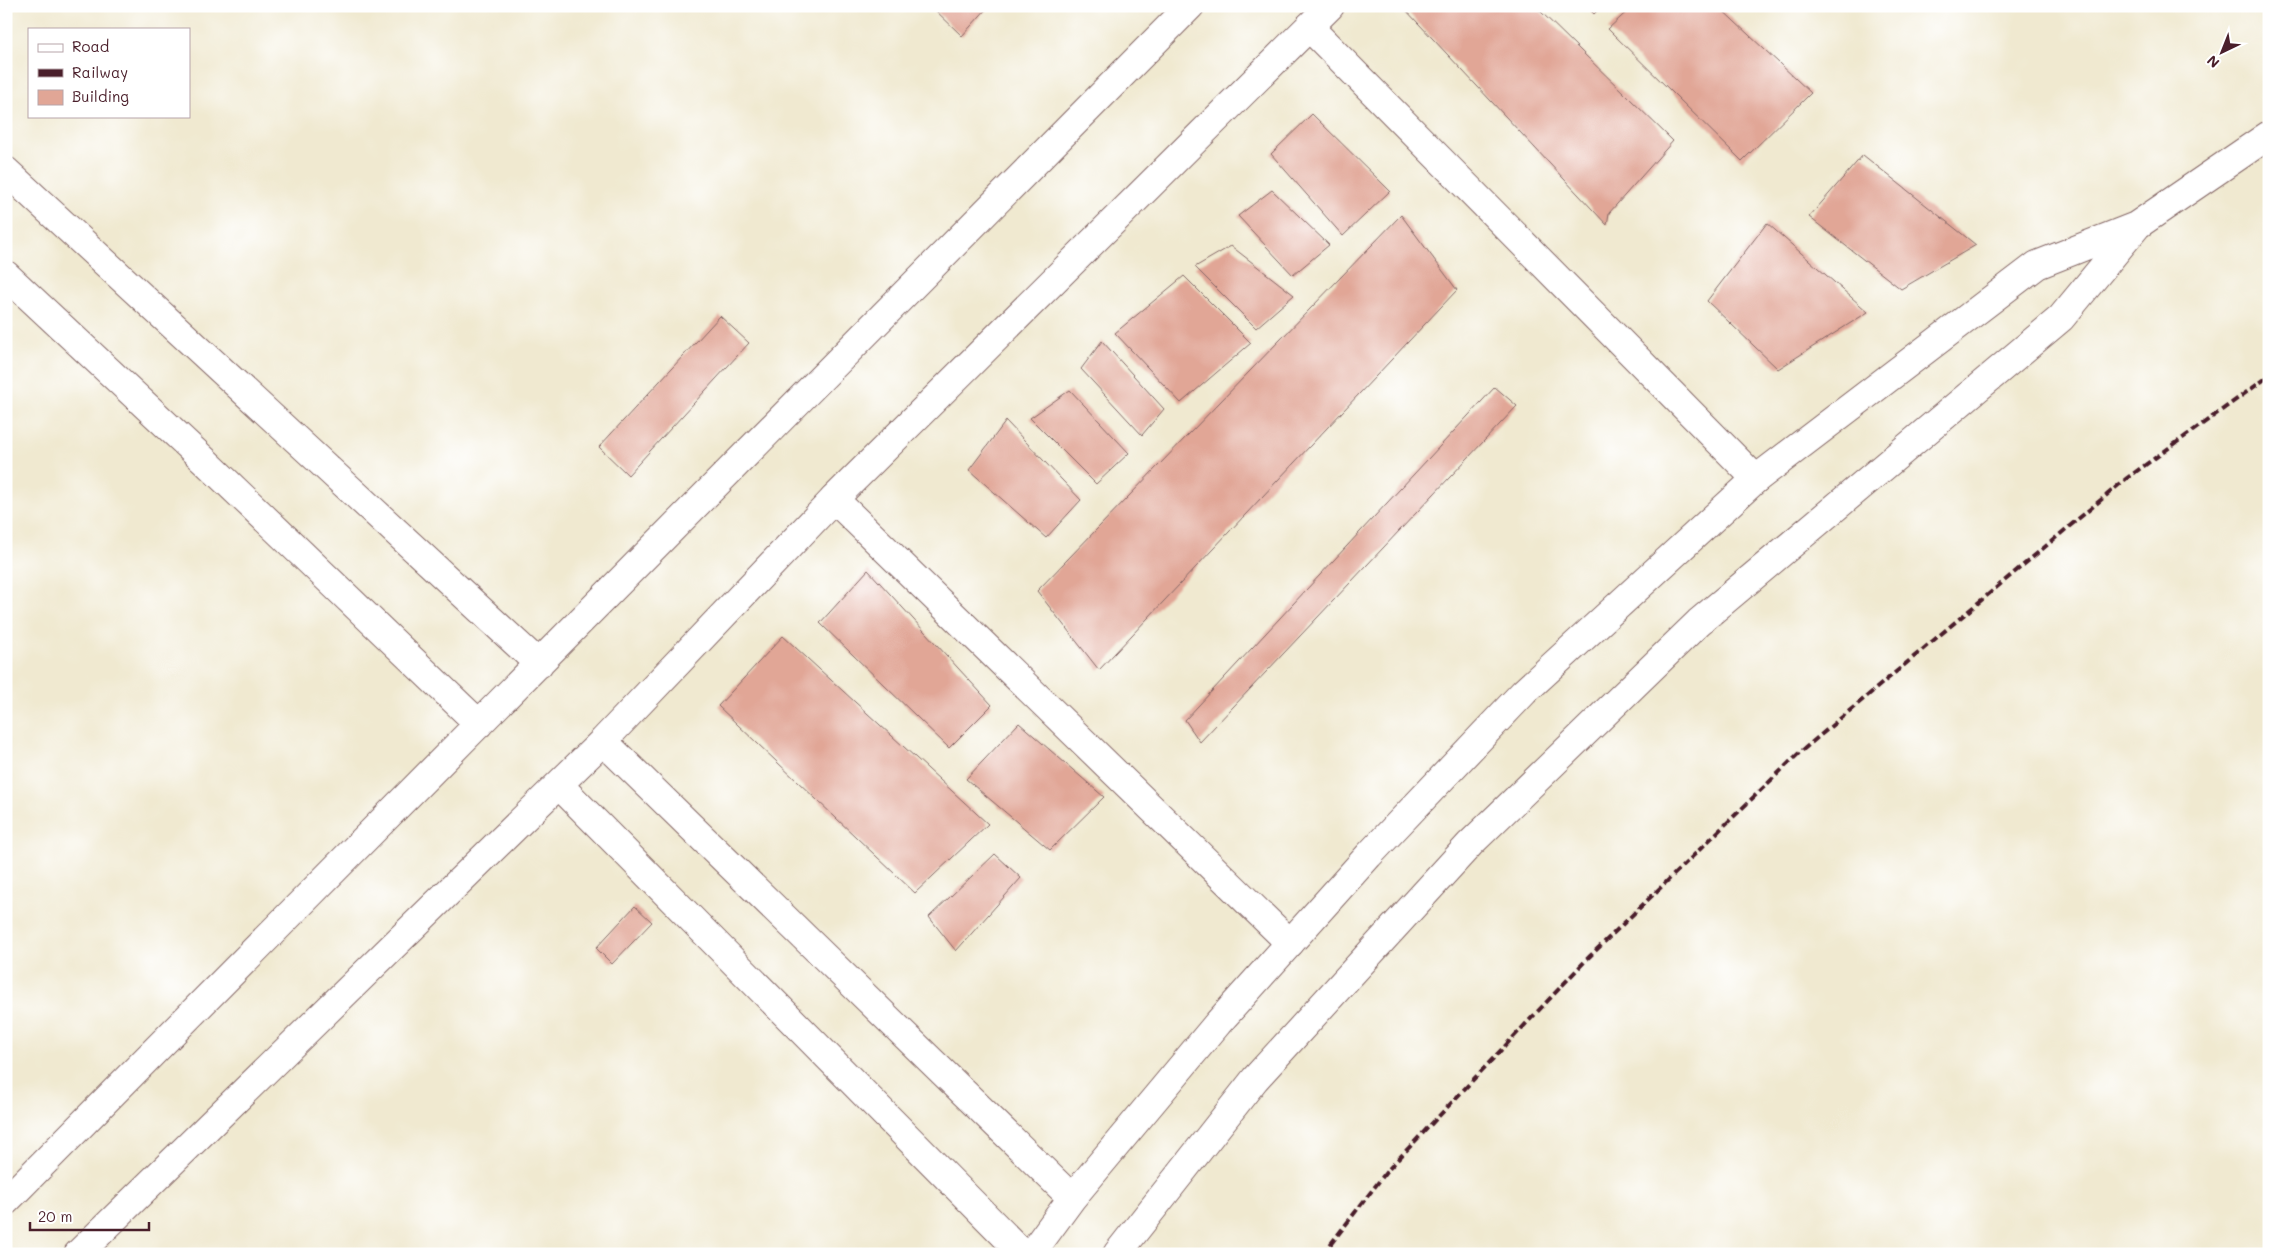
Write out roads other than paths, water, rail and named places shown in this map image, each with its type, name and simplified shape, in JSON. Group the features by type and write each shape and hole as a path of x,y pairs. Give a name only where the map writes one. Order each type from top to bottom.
{"main road":[{"path":"6,1201 1190,6"},
{"path":"78,1254 604,742 834,499 1330,6"},
{"path":"1309,27 1756,479"},
{"path":"1031,1254 1072,1198 1218,1023 1368,855 1524,692 1756,479 2036,265 2136,226 2269,135"},
{"path":"6,172 539,664"},
{"path":"1116,1254 1256,1079 1470,844 1699,622 2061,318 2136,226"},
{"path":"6,275 205,461 479,724"},
{"path":"834,499 1290,942"},
{"path":"604,742 1072,1198"},
{"path":"559,785 1023,1254"}],"railway":[{"path":"1323,1254 1387,1171 1589,957 1798,754 2127,478 2269,376"}]}
